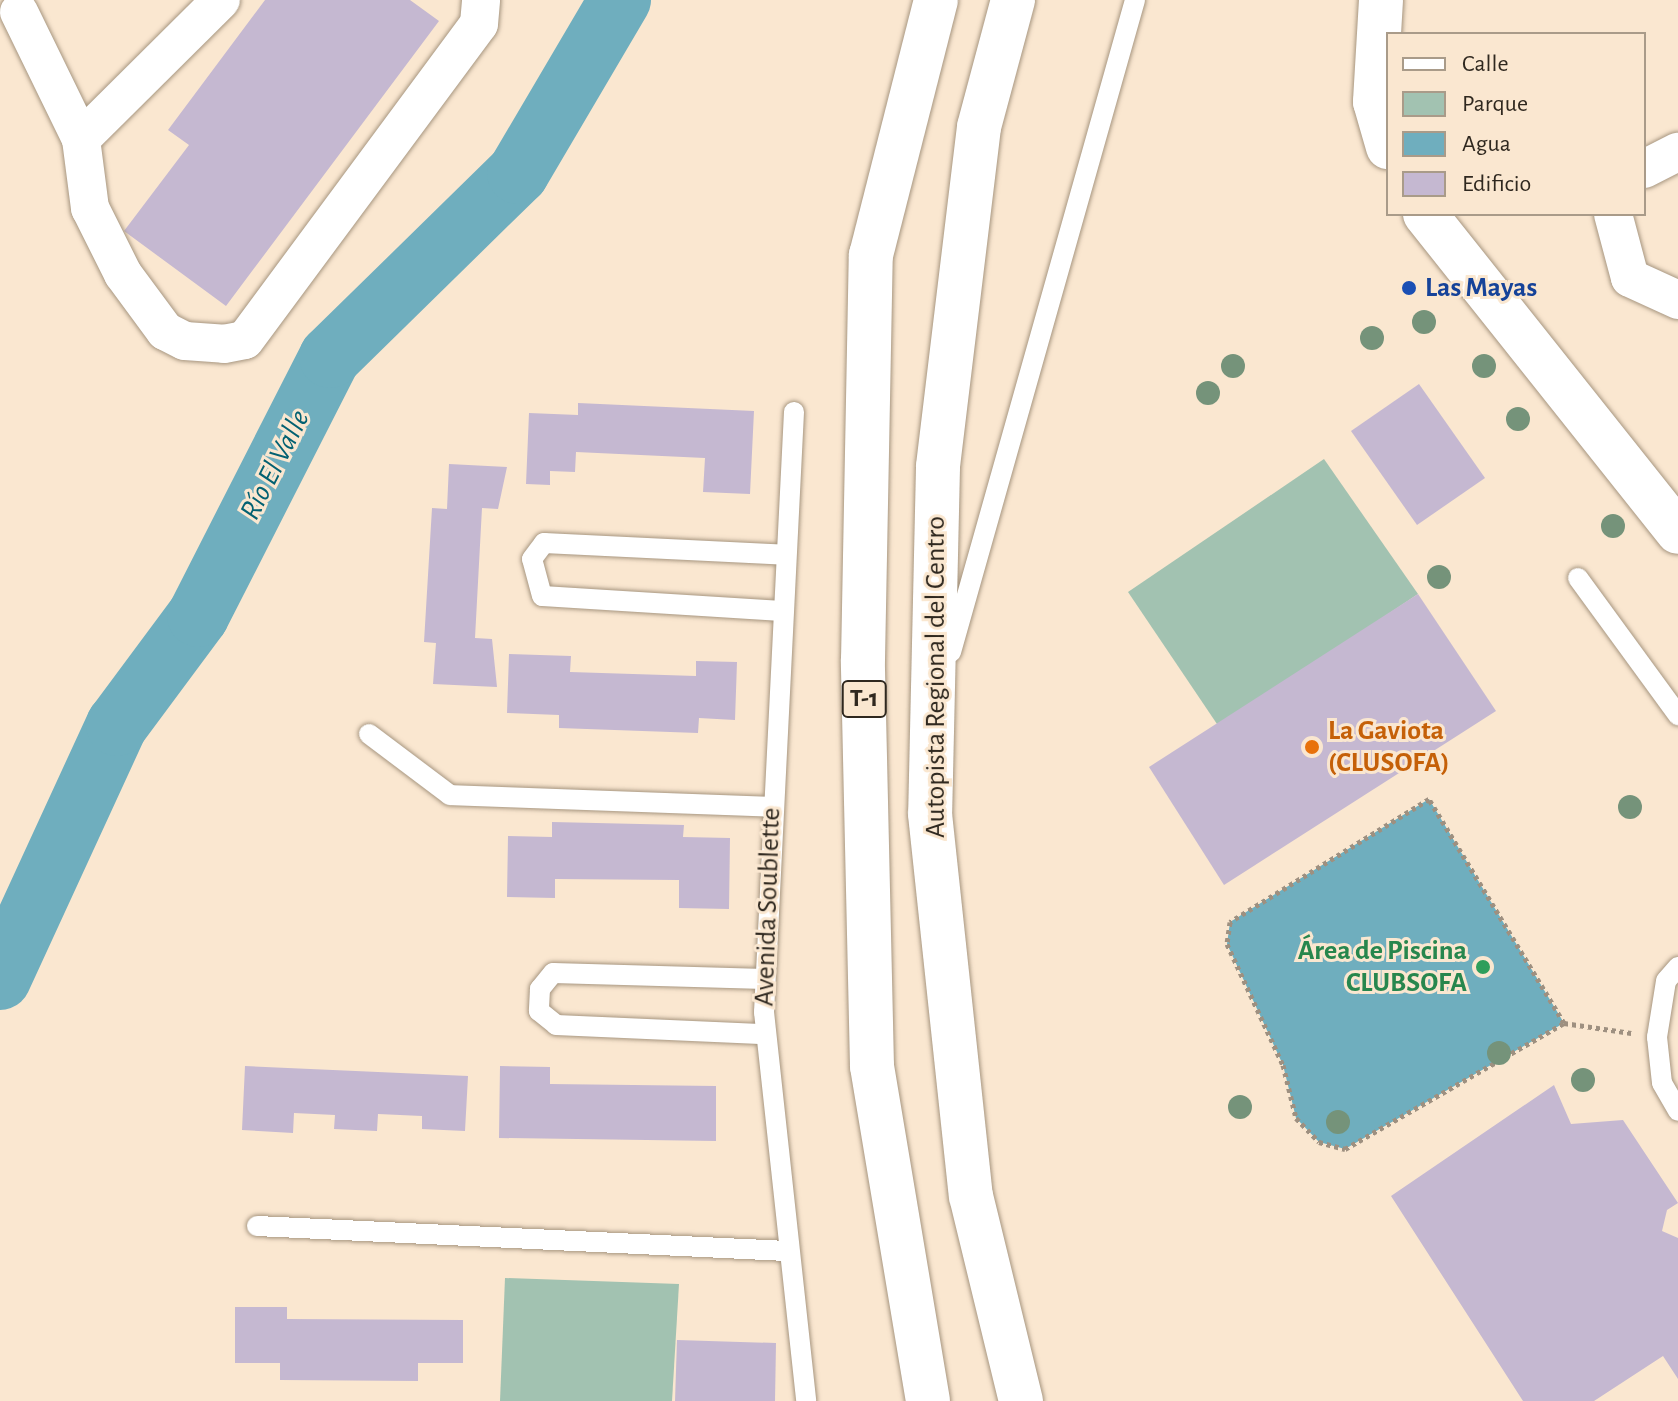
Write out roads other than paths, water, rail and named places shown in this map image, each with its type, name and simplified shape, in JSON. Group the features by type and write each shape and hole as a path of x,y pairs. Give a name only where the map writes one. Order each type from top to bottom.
{"main road":[{"name":"T-1","path":"928,1401 872,1066 863,660 871,255 936,0"},
{"name":"Autopista Regional del Centro","path":"1013,0 979,127 938,467 930,814 971,1196 1021,1401"},
{"path":"1381,0 1375,102 1386,140"},
{"path":"1427,216 1675,522"}],"street":[{"path":"81,139 221,0"},
{"path":"19,12 81,139 90,208 147,310 185,341 245,340 479,24 481,0"},
{"path":"1646,168 1678,152"},
{"path":"1614,216 1630,278 1678,300"}],"lane":[{"path":"932,738 971,565 1013,444 1135,0"},
{"name":"Avenida Soublette","path":"794,412 771,807 765,979 766,1034 806,1401"},
{"path":"782,611 542,596 532,559 544,543 786,555"},
{"path":"1578,578 1678,715"},
{"path":"369,734 450,795 771,807"},
{"path":"1678,967 1666,981 1657,1037 1662,1083 1678,1111"},
{"path":"765,979 553,973 540,989 539,1011 556,1025 766,1034"},
{"path":"257,1226 788,1251"}],"water":[{"name":"Área de Piscina CLUBSOFA","path":"1429,799 1564,1023 1345,1149 1319,1142 1296,1118 1283,1065 1227,944 1230,922"}],"waterway":[{"name":"Río El Valle","path":"0,979 117,725 198,616 330,357 518,173 620,0"}],"place":[{"name":"Las Mayas","path":"1409,288"},
{"name":"La Gaviota (CLUSOFA)","path":"1312,747"},
{"name":"Área de Piscina CLUBSOFA","path":"1483,967"}]}
